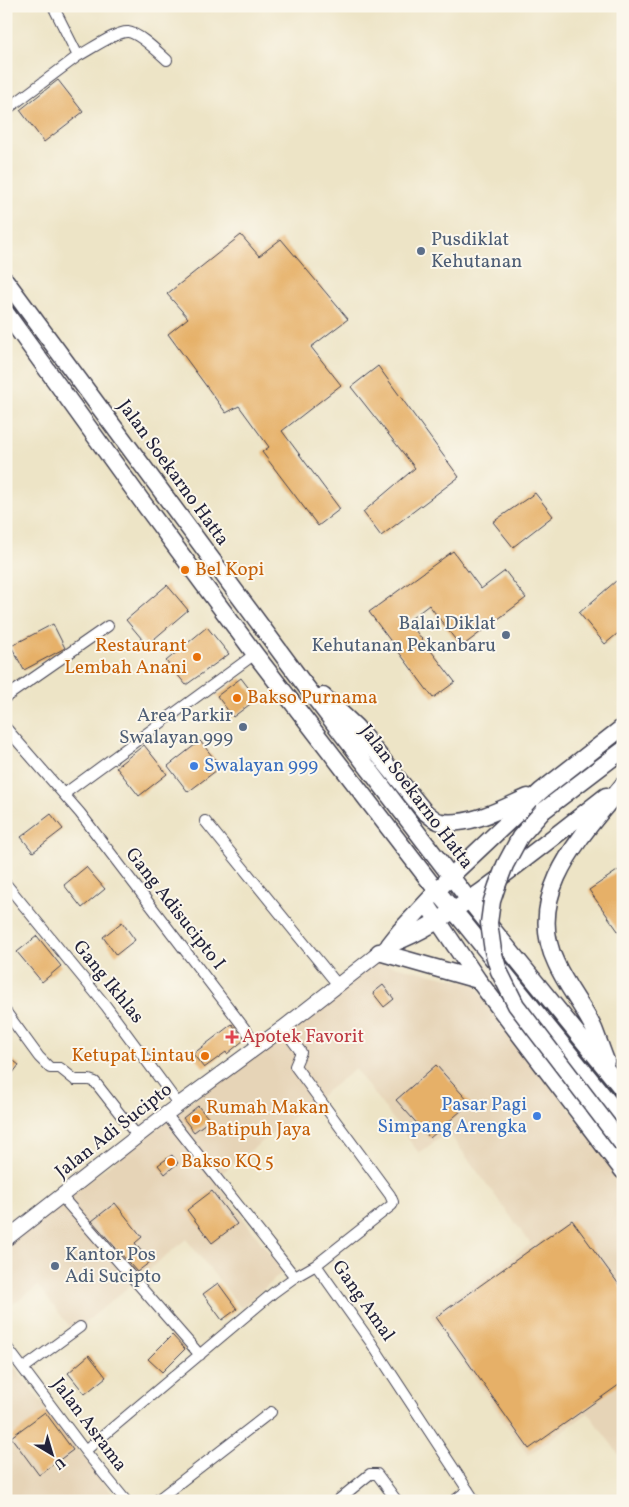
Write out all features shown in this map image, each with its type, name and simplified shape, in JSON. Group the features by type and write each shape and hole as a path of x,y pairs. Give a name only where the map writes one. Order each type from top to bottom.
{"main road":[{"name":"Jalan Soekarno Hatta","path":"6,281 301,680 469,900 623,1090"},
{"path":"6,313 431,897 440,921 478,980 623,1171"},
{"path":"36,354 51,342"},
{"path":"301,680 325,698 356,727 424,812 439,822 460,822 488,816 541,791 623,727"},
{"path":"623,750 543,811 520,837 505,864 497,886 492,901 489,923 493,951 499,971 516,1005 623,1146"},
{"path":"612,1076 594,1029 555,962 547,934 547,904 557,877 574,846 623,784"},
{"name":"Jalan Adi Sucipto","path":"384,949 454,912 623,784"},
{"name":"Jalan Adi Sucipto","path":"6,1239 166,1114 283,1028 384,949 451,876 541,791"},
{"path":"431,897 454,912 623,1120"},
{"path":"384,949 478,980"}],"street":[{"path":"53,6 78,56"},
{"path":"6,110 78,56 122,33 130,32 139,37 167,60"},
{"path":"6,697 108,626"},
{"path":"64,794 255,654"},
{"name":"Gang Adisucipto I","path":"6,728 64,794 258,1046"},
{"path":"205,821 338,985"},
{"name":"Gang Ikhlas","path":"6,884 106,1006 179,1105"},
{"path":"6,1012 39,1057 50,1068 60,1068 75,1080 95,1082 138,1137"},
{"path":"283,1028 301,1052 295,1066 390,1195 393,1202 392,1205 316,1264"},
{"path":"166,1114 295,1277"},
{"path":"62,1197 200,1355"},
{"name":"Gang Amal","path":"85,1451 273,1293 316,1264 370,1341 475,1501"},
{"path":"24,1368 80,1326"},
{"name":"Jalan Asrama","path":"6,1346 85,1451 126,1501"},
{"path":"156,1501 271,1412"},
{"path":"337,1501 370,1474 374,1473 377,1474 396,1501"},
{"path":"454,1501 468,1490"}],"shaded area":[{"path":"374,962 474,983 623,1180 623,1460 588,1413 528,1455 430,1314 531,1244 448,1132 419,1153 355,1069 214,1179 283,1272 241,1308 186,1239 74,1332 38,1286 6,1309 6,1245"},
{"path":"6,1356 118,1501 8,1501"}],"building":[{"path":"58,80 83,112 44,142 20,110"},
{"path":"241,235 259,256 281,239 348,319 311,347 341,385 282,431 340,509 318,526 262,452 269,447 239,406 226,413 168,334 188,318 167,294"},
{"path":"378,366 459,477 381,536 363,512 415,468 351,387"},
{"path":"535,493 553,516 513,547 493,522"},
{"path":"453,551 481,589 505,571 526,598 461,647 429,605 408,621 455,682 433,698 369,612"},
{"path":"616,581 623,589 623,629 605,644 579,613"},
{"path":"167,585 188,610 147,645 126,620"},
{"path":"53,624 65,648 24,670 11,646"},
{"name":"Restaurant Lembah Anani","path":"207,627 229,654 186,685 166,661"},
{"name":"Bakso Purnama","path":"241,678 257,699 233,717 217,696"},
{"name":"Swalayan 999","path":"200,741 221,767 188,792 168,766"},
{"path":"144,745 167,774 139,796 116,767"},
{"path":"51,814 63,829 33,852 21,837"},
{"path":"86,867 105,889 82,908 64,885"},
{"path":"623,867 623,938 589,890"},
{"path":"122,922 135,940 116,955 103,937"},
{"path":"37,936 61,966 42,982 17,952"},
{"path":"383,985 394,999 384,1007 373,993"},
{"path":"232,1024 244,1040 227,1054 226,1052 204,1068 193,1054"},
{"path":"6,1055 19,1065 6,1082"},
{"path":"436,1065 470,1103 430,1138 396,1100"},
{"name":"Rumah Makan Batipuh Jaya","path":"198,1106 210,1120 194,1132 183,1118"},
{"path":"172,1155 178,1163 165,1174 158,1165"},
{"path":"212,1191 237,1224 212,1243 187,1210"},
{"path":"115,1203 142,1237 135,1243 150,1262 137,1272 92,1221"},
{"path":"572,1220 623,1290 623,1382 529,1449 436,1317"},
{"path":"218,1283 237,1309 222,1320 203,1294"},
{"path":"172,1335 185,1349 162,1372 148,1359"},
{"path":"89,1355 106,1377 85,1394 68,1373"},
{"path":"45,1412 73,1450 39,1475 11,1437"}],"place":[{"name":"Pusdiklat Kehutanan","path":"421,251"},
{"name":"Bel Kopi","path":"185,570"},
{"name":"Balai Diklat Kehutanan Pekanbaru","path":"506,635"},
{"name":"Restaurant Lembah Anani","path":"197,657"},
{"name":"Bakso Purnama","path":"237,698"},
{"name":"Area Parkir Swalayan 999","path":"243,727"},
{"name":"Swalayan 999","path":"194,766"},
{"name":"Apotek Favorit","path":"232,1037"},
{"name":"Ketupat Lintau","path":"205,1056"},
{"name":"Pasar Pagi Simpang Arengka","path":"537,1116"},
{"name":"Rumah Makan Batipuh Jaya","path":"196,1119"},
{"name":"Bakso KQ 5","path":"171,1162"},
{"name":"Kantor Pos Adi Sucipto","path":"55,1266"}]}
